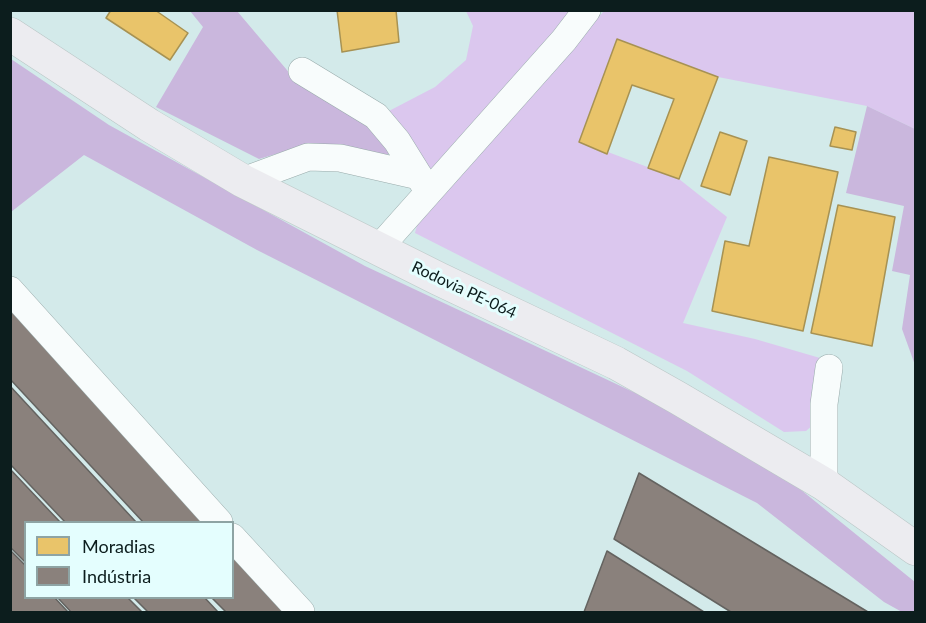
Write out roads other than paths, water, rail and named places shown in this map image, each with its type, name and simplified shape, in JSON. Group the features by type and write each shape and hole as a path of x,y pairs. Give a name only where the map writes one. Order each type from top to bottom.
{"main road":[{"name":"Rodovia PE-064","path":"10,34 149,125 243,181 378,249 616,363 824,484 915,549"}],"street":[{"path":"378,249 424,184 564,40 587,10"},
{"path":"302,71 376,116 398,141 424,184"},
{"path":"243,181 308,157 340,158 424,184"},
{"path":"10,290 218,521"},
{"path":"824,484 824,412 829,368"},
{"path":"234,539 301,612"}]}
